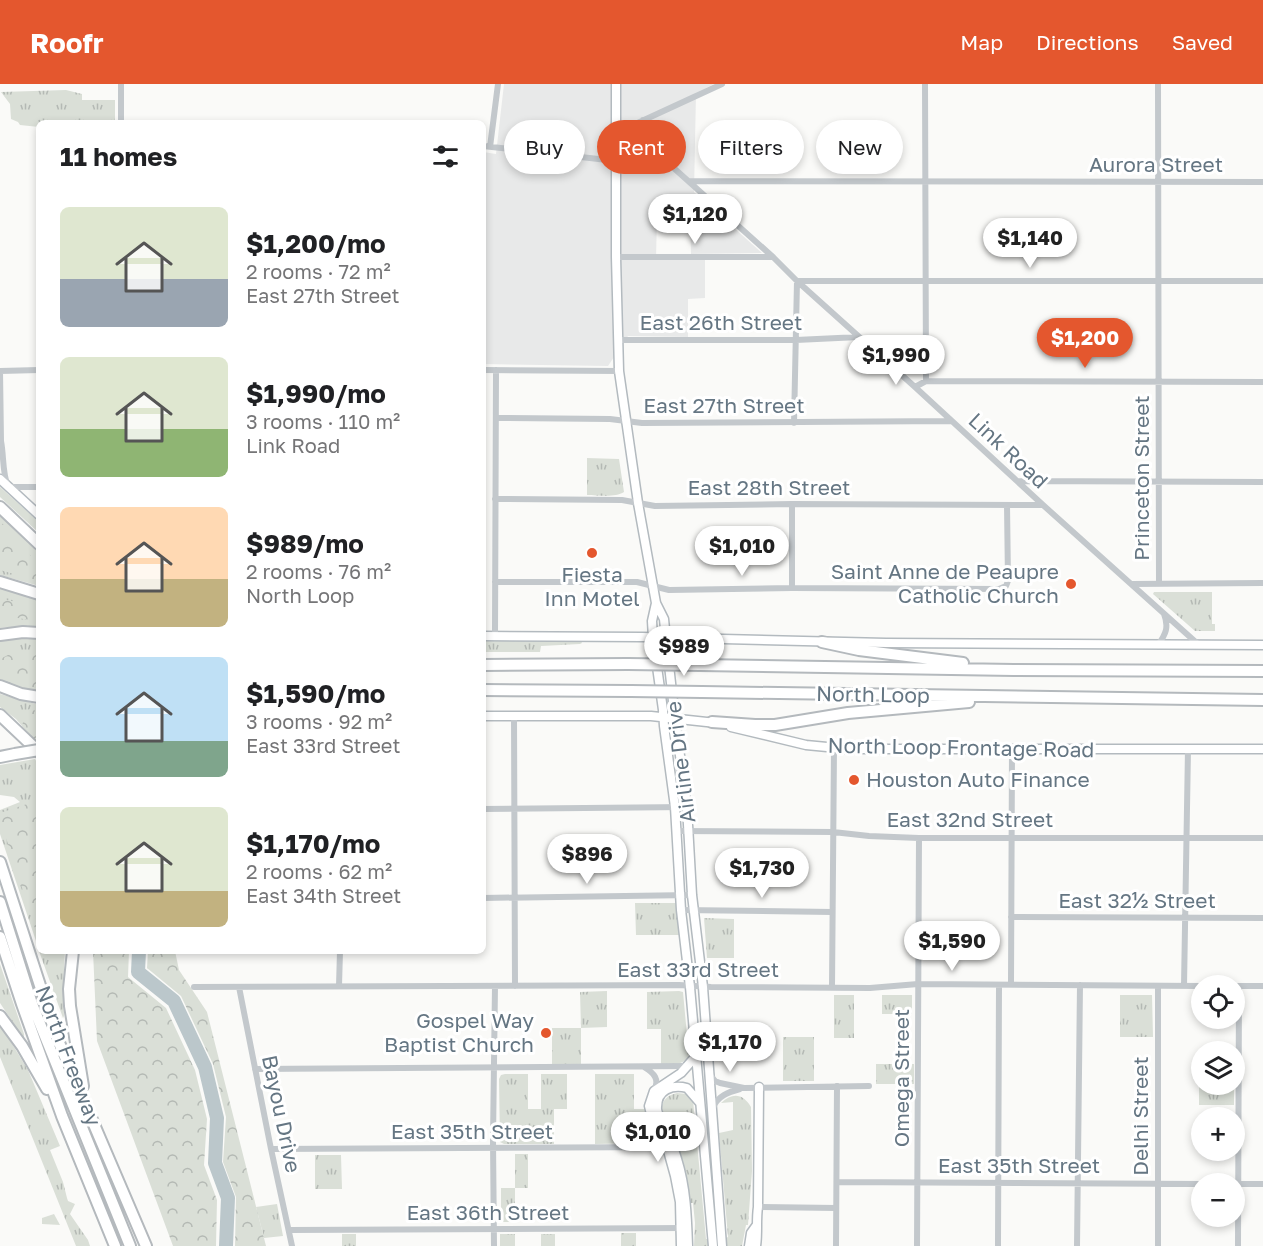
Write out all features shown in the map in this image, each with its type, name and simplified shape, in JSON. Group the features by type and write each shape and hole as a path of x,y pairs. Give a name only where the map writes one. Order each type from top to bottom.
{"highway":[{"path":"0,507 36,540"},
{"path":"0,582 36,593"},
{"path":"0,635 36,633"},
{"path":"822,642 859,650 1014,670"},
{"name":"North Loop","path":"486,665 628,664 1014,670 1263,670"},
{"path":"0,686 36,697"},
{"name":"North Loop","path":"486,690 1263,700"},
{"path":"712,722 775,725 848,713 1030,697"},
{"path":"0,715 36,748"},
{"path":"0,757 36,751"},
{"name":"North Freeway","path":"0,862 57,1038 146,1246"},
{"name":"North Freeway","path":"0,902 32,1004 130,1246"},
{"name":"North Freeway","path":"0,938 21,1004 62,1116 115,1246"},
{"path":"73,954 69,989 70,1006 85,1101"},
{"path":"0,1016 22,1046 62,1116"}],"main road":[{"name":"Airline Drive","path":"616,84 616,120"},
{"name":"Airline Drive","path":"616,174 620,371 638,503 656,603 652,621 653,638 675,807 681,910 700,1103 717,1242"},
{"path":"0,479 36,512"},
{"name":"Airline Drive","path":"656,603 664,619 687,807 693,911 703,987 712,1114 717,1242"},
{"path":"486,636 886,643 1263,645"},
{"name":"North Loop Frontage Road","path":"486,716 663,717 712,722 792,742 834,748 1263,749"},
{"path":"670,1147 649,1106 654,1091 681,1072 696,1056"},
{"path":"681,1246 685,1228 686,1201 682,1175 657,1109 664,1091 674,1086 687,1088 700,1103"},
{"path":"756,1246 759,1087"},
{"path":"749,1246 751,1233 756,1226"},
{"path":"685,1228 688,1246"}],"street":[{"path":"121,84 121,120"},
{"path":"498,84 487,146 597,159"},
{"path":"643,120 722,84"},
{"path":"925,84 926,381"},
{"name":"Princeton Street","path":"1158,84 1159,583"},
{"name":"Link Road","path":"681,174 1199,645"},
{"name":"Aurora Street","path":"689,181 1263,182"},
{"path":"616,257 773,257"},
{"path":"794,423 797,281"},
{"name":"East 26th Street","path":"797,281 1263,281"},
{"name":"East 26th Street","path":"618,340 796,340 859,337"},
{"path":"36,370 0,371 4,478 8,487 36,487"},
{"path":"486,370 620,371"},
{"path":"495,636 496,370"},
{"path":"915,387 926,381 1263,382"},
{"name":"East 27th Street","path":"496,418 610,419 642,423 952,421"},
{"path":"1017,481 1263,482"},
{"name":"East 28th Street","path":"495,499 622,500 655,506 1043,505"},
{"path":"792,504 792,588"},
{"path":"495,582 637,582 669,590 1002,588 1008,581 1007,505"},
{"path":"1132,584 1263,583"},
{"path":"1158,645 1167,630 1164,613"},
{"path":"514,716 515,986"},
{"path":"832,987 834,748"},
{"path":"1011,984 1012,749"},
{"path":"1184,986 1188,749"},
{"path":"486,809 687,807"},
{"name":"East 32nd Street","path":"677,831 833,832 919,838 1263,838"},
{"name":"Omega Street","path":"917,1246 919,838"},
{"path":"486,898 692,895"},
{"path":"681,910 832,912"},
{"name":"East 32½ Street","path":"1011,917 1263,918"},
{"path":"339,986 340,954"},
{"name":"East 33rd Street","path":"194,987 679,985 690,987 870,988 918,984 1191,986"},
{"path":"998,1246 999,985"},
{"path":"1077,1246 1080,985"},
{"path":"494,1246 495,986"},
{"name":"Delhi Street","path":"1158,986 1158,1246"},
{"path":"1245,986 1263,986"},
{"name":"Bayou Drive","path":"239,987 292,1246"},
{"path":"1237,1029 1237,1173"},
{"path":"643,1066 656,1076 657,1085 654,1091"},
{"path":"255,1069 686,1066"},
{"path":"709,1074 715,1081 744,1088 869,1086"},
{"path":"836,1246 837,1086"},
{"path":"712,1114 716,1101 744,1088"},
{"name":"East 35th Street","path":"271,1149 670,1147"},
{"name":"East 35th Street","path":"837,1182 1191,1184"},
{"path":"1245,1184 1263,1184"},
{"path":"758,1207 836,1208"},
{"path":"1238,1227 1238,1246"},
{"name":"East 36th Street","path":"289,1230 685,1228"}],"shaded area":[{"path":"504,84 714,84 696,93 694,192 762,253 691,254 690,216 657,216 656,260 705,260 705,298 688,299 688,337 628,336 608,366 486,364 486,152 496,154"}],"green space":[{"path":"66,90 82,94 82,100 115,100 115,120 36,120 36,127 20,125 11,119 10,104 1,92"},
{"path":"587,458 619,459 624,492 611,496 587,495"},
{"path":"0,487 36,519 36,530 0,497"},
{"path":"0,516 36,549 36,585 0,575"},
{"path":"0,521 31,556 36,566 36,580 0,570"},
{"path":"0,588 36,598 36,627 0,628"},
{"path":"1154,592 1212,592 1212,624 1215,624 1215,631 1195,631 1153,594"},
{"path":"0,598 36,607 36,621 8,616 0,617"},
{"path":"36,638 36,692 0,682 0,640"},
{"path":"486,641 581,641 582,643 541,646 540,652 486,652"},
{"path":"36,651 36,692 0,682 0,659 12,653"},
{"path":"0,694 36,704 36,742 16,719 0,707"},
{"path":"34,709 36,714 36,742 22,726 26,711"},
{"path":"35,759 36,761 36,941 0,834 0,810 20,802 14,797 0,795 0,765"},
{"path":"36,801 36,932 0,819 0,813"},
{"path":"635,903 676,903 679,935 636,935"},
{"path":"704,918 734,919 734,958 707,958"},
{"path":"40,954 65,954 63,1018"},
{"path":"93,954 129,954 128,977 166,1008 195,1070 207,1119 204,1165 217,1200 216,1246 173,1246 97,1041"},
{"path":"148,954 176,954 179,970 207,1012 266,1246 235,1246 236,1197 223,1162 226,1117 213,1064 181,996 147,968"},
{"path":"0,964 24,1034 24,1039 0,1003"},
{"path":"607,991 607,1027 581,1028 580,992"},
{"path":"647,992 683,992 689,1057 680,1063 661,1064 661,1029 647,1029"},
{"path":"834,995 854,995 854,1038 834,1038"},
{"path":"882,995 912,995 912,1014 882,1014"},
{"path":"1120,995 1152,995 1153,1037 1120,1037"},
{"path":"0,1024 28,1070 60,1146 50,1150 68,1201 75,1204 70,1214 90,1246 76,1246 0,1057"},
{"path":"552,1028 581,1028 581,1064 552,1064"},
{"path":"783,1037 814,1037 814,1081 783,1081"},
{"path":"876,1064 914,1064 914,1084 876,1084"},
{"path":"505,1074 528,1074 528,1109 541,1109 541,1074 567,1074 567,1109 554,1109 554,1144 504,1144 500,1142 499,1079"},
{"path":"595,1074 634,1074 634,1109 646,1109 647,1116 657,1134 653,1143 595,1144"},
{"path":"677,1093 687,1094 693,1100 706,1239 728,1237 719,1133 733,1130 733,1102 721,1103 730,1097 738,1096 745,1099 751,1107 752,1171 748,1225 746,1225 742,1246 694,1246 693,1203 690,1203 685,1175 661,1110 666,1098"},
{"path":"1199,1095 1234,1095 1234,1105 1199,1105"},
{"path":"515,1154 528,1154 528,1188 515,1188"},
{"path":"315,1155 341,1155 342,1189 315,1189"},
{"path":"501,1188 515,1188 515,1222 501,1222"},
{"path":"277,1204 283,1236 264,1238 256,1207"},
{"path":"54,1214 60,1225 42,1224 42,1218"},
{"path":"621,1233 636,1233 636,1246 621,1246"},
{"path":"342,1234 356,1234 356,1246 342,1246"},
{"path":"500,1234 515,1234 515,1246 500,1246"},
{"path":"541,1234 555,1234 555,1246 541,1246"}],"waterway":[{"path":"139,954 138,972 174,1001 205,1067 217,1118 215,1163 228,1198 226,1246"}],"place":[{"name":"Fiesta Inn Motel","path":"592,553"},
{"name":"Saint Anne de Peaupre Catholic Church","path":"1071,584"},
{"name":"Houston Auto Finance","path":"854,780"},
{"name":"Gospel Way Baptist Church","path":"546,1033"}]}
